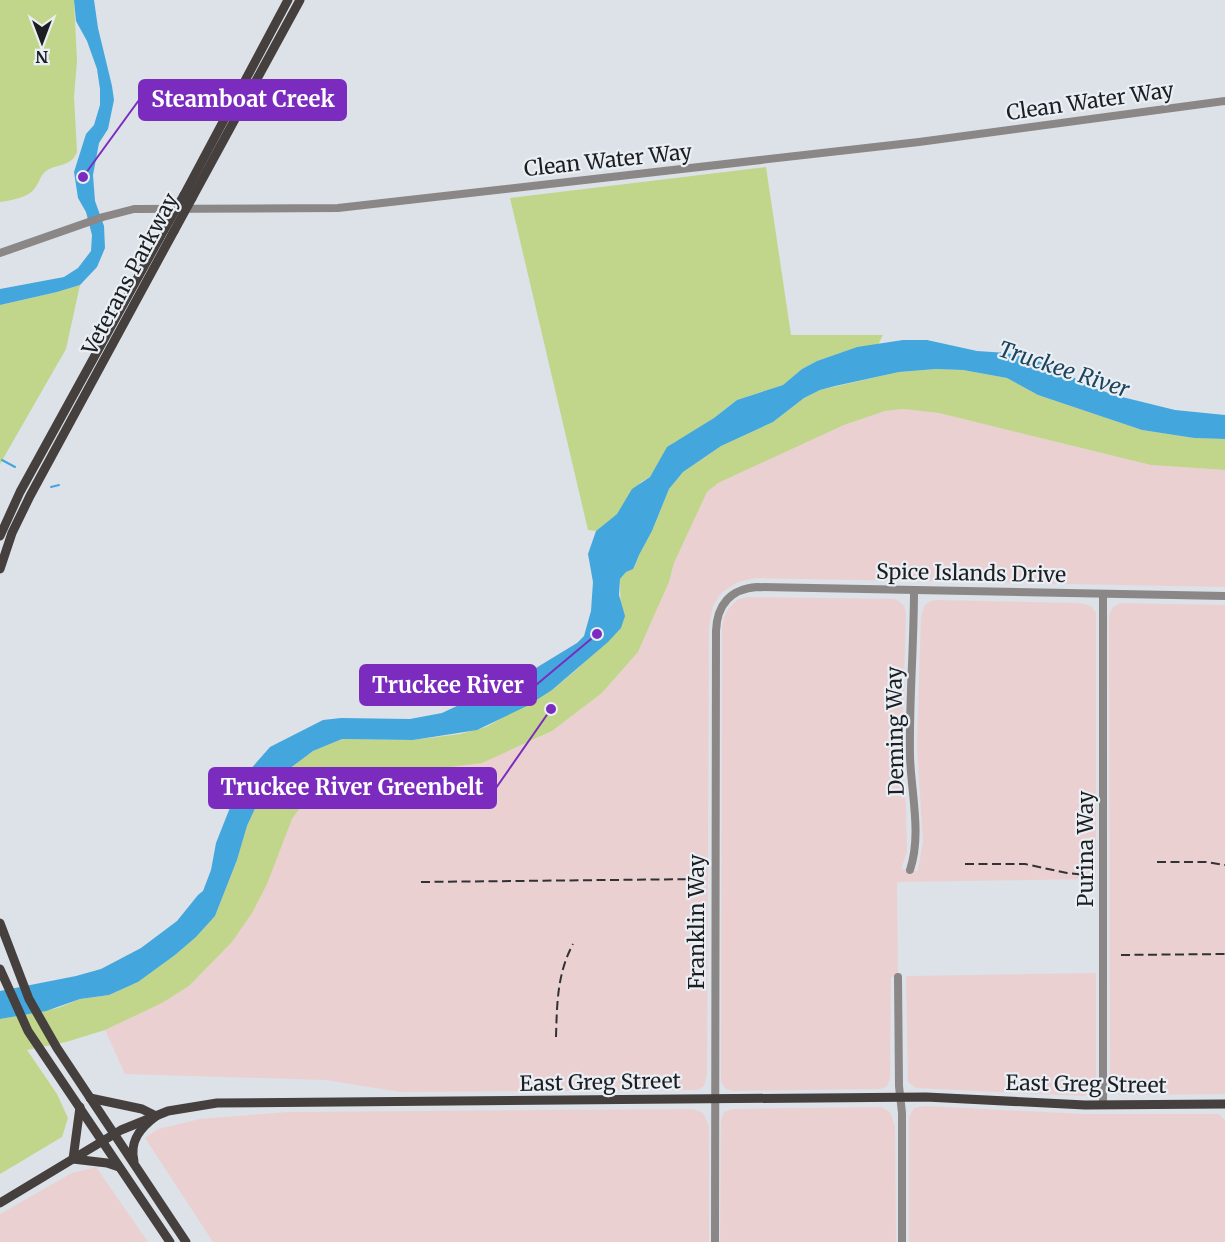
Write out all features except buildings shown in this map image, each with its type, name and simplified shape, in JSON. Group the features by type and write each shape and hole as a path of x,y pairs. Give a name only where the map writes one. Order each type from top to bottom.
{"main road":[{"name":"Veterans Parkway","path":"188,196 288,0"},
{"name":"Veterans Parkway","path":"0,568 12,533 30,496 169,231 300,0"},
{"name":"Veterans Parkway","path":"0,536 20,492 169,231"},
{"path":"0,923 30,999 68,1065 186,1242"},
{"path":"0,969 28,1031 170,1242"},
{"path":"90,1098 142,1109 156,1116 144,1125 135,1141 133,1157 136,1167"},
{"name":"East Greg Street","path":"0,1203 114,1134 156,1116 197,1105 231,1102 944,1098 1104,1105 1225,1104"},
{"path":"80,1107 73,1159 107,1163 119,1167"}],"street":[{"name":"Clean Water Way","path":"0,253 122,211 338,208 919,142 1225,101"},
{"name":"Spice Islands Drive","path":"722,604 740,590 757,587 1225,596"},
{"name":"Deming Way","path":"910,870 914,857 915,837 910,759 914,590"},
{"name":"Purina Way","path":"1103,594 1104,1105"},
{"name":"Franklin Way","path":"715,1242 715,1099 713,1085 716,631 718,613 722,604"},
{"path":"898,977 902,1242"}],"shaded area":[{"path":"903,409 939,413 1151,465 1225,470 1225,587 755,578 738,582 721,593 713,606 709,628 707,1075 704,1086 698,1090 401,1092 325,1080 125,1074 105,1030 162,1003 189,986 232,942 252,913 292,819 305,801 327,782 341,773 356,770 523,745 552,731 602,693 638,652 669,582 674,563 707,492 717,483 844,425 885,411"},
{"path":"746,597 895,599 905,607 902,748 907,852 901,869 918,871 923,841 917,748 921,616 925,605 937,600 1080,603 1091,606 1096,613 1096,879 897,882 898,976 891,977 890,1079 887,1086 881,1089 733,1091 726,1089 721,1082 722,628 729,608 737,600"},
{"path":"1121,603 1225,605 1225,1094 1121,1095 1114,1092 1110,1086 1109,615 1113,607"},
{"path":"1096,973 1096,1084 1095,1090 1090,1094 1083,1096 916,1088 908,1082 906,976"},
{"path":"925,1106 1083,1114 1219,1114 1225,1120 1225,1242 909,1242 909,1117 914,1108"},
{"path":"881,1107 890,1112 895,1126 896,1242 720,1242 721,1120 724,1112 733,1109"},
{"path":"693,1109 703,1113 709,1126 709,1242 213,1242 145,1138 158,1129 200,1119 288,1112"},
{"path":"96,1167 148,1242 0,1242 0,1214 72,1173"}],"green space":[{"path":"0,0 74,0 77,61 74,97 77,152 69,162 46,171 35,188 28,194 0,202"},
{"path":"766,167 791,335 883,335 878,345 857,347 817,361 802,369 783,385 737,400 686,437 675,442 650,477 641,482 617,514 596,531 588,530 510,198"},
{"path":"80,285 66,349 0,464 0,305"},
{"path":"936,369 963,370 1007,378 1038,395 1142,430 1194,438 1225,439 1225,470 1151,465 939,413 903,409 885,411 844,425 718,483 707,492 674,563 669,582 638,652 602,693 552,731 482,763 411,772 371,769 341,774 327,782 305,801 292,819 267,884 252,913 232,942 189,986 162,1003 105,1030 66,1042 27,1050 57,1094 68,1118 62,1137 0,1174 0,1019 58,1008 80,999 109,995 138,982 196,937 215,916 237,860 247,826 258,802 285,772 313,751 342,739 413,740 460,734 486,727 552,690 621,628 620,579 635,566 669,489 683,472 721,446 773,422 804,398 820,390 899,372"}],"water":[{"path":"74,0 94,0 114,100 108,129 99,143 93,175 95,201 104,226 105,248 97,267 80,285 0,305 0,289 64,277 78,268 91,251 92,235 86,212 78,198 74,172 86,134 94,125 100,105 100,89 97,69 87,41 76,21"},
{"path":"903,340 927,340 977,351 1007,353 1036,360 1065,372 1084,384 1114,395 1175,410 1225,415 1225,439 1194,438 1142,430 1038,395 1007,378 963,370 936,369 899,372 820,390 804,398 773,422 721,446 683,472 669,489 633,569 626,572 620,579 619,595 625,616 621,628 552,690 527,706 477,730 413,740 342,739 313,751 285,772 258,802 247,826 237,860 215,916 175,955 138,982 109,995 80,999 46,1011 0,1019 0,991 101,969 141,948 177,921 203,891 211,870 216,843 235,795 248,772 270,747 323,720 410,719 442,713 531,671 577,643 584,636 591,611 593,582 588,554 596,531 617,514 632,489 650,477 667,447 714,418 737,400 783,385 802,369 817,361 857,347"}],"waterway":[{"path":"2,460 15,467"},
{"path":"51,487 59,485"}],"railway":[{"path":"1157,862 1206,862 1225,865"},
{"path":"965,864 1025,864 1087,875"},
{"path":"421,882 701,879"},
{"path":"556,1037 561,978 573,944"},
{"path":"1121,955 1225,954"}],"place":[{"name":"Steamboat Creek","path":"83,177"},
{"name":"Truckee River","path":"597,634"},
{"name":"Truckee River Greenbelt","path":"551,709"}]}
